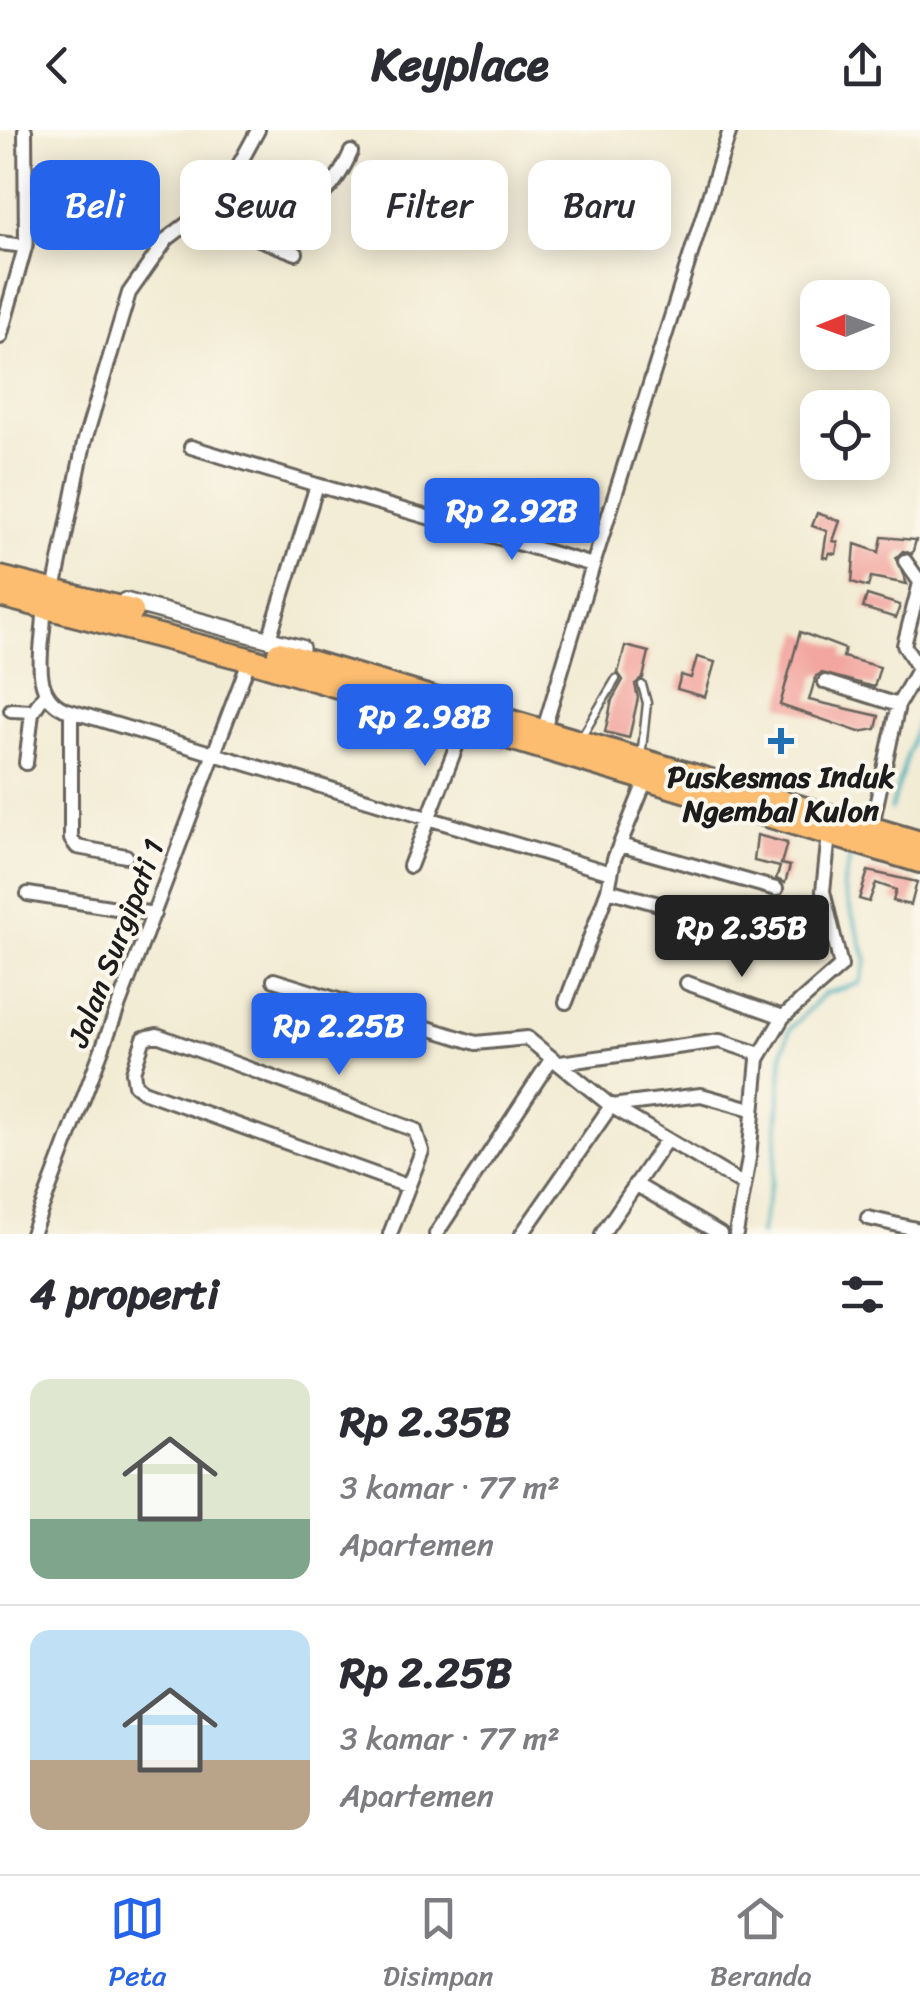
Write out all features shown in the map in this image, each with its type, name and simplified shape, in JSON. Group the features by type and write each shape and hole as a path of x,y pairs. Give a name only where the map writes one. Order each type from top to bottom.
{"highway":[{"path":"0,578 545,725 577,749"},
{"path":"0,595 226,653 920,844"},
{"path":"644,769 920,861"}],"street":[{"path":"0,337 4,311 25,246 25,130"},
{"path":"243,160 258,130"},
{"path":"0,569 269,638 545,725 730,130"},
{"path":"331,189 350,152"},
{"path":"56,581 84,443 122,310 150,257 180,232"},
{"path":"0,243 25,246"},
{"path":"290,250 296,252"},
{"path":"191,447 593,565"},
{"path":"269,638 317,485"},
{"path":"872,820 898,706 919,666 904,645 920,582 906,560"},
{"path":"0,605 246,669 461,734 577,749"},
{"path":"26,763 32,711 44,695 44,615"},
{"name":"Jalan Surgipati 1","path":"32,1234 246,669"},
{"path":"825,682 898,706"},
{"path":"44,695 70,711 611,873"},
{"path":"11,710 32,711"},
{"path":"70,711 71,838 78,847 126,856"},
{"path":"410,866 461,734"},
{"path":"644,769 920,834"},
{"path":"644,769 828,844 920,871"},
{"path":"566,1002 608,890 644,769"},
{"path":"620,844 776,889"},
{"path":"736,1234 760,1054 783,1017 841,966 823,890 828,844"},
{"path":"608,890 767,934"},
{"path":"28,894 154,914"},
{"path":"274,980 476,1043 527,1038 611,1106 744,1186"},
{"path":"687,982 783,1017"},
{"path":"390,1234 422,1150 420,1136 408,1125 157,1035 148,1036 140,1046 133,1072 135,1085 142,1091 407,1186"},
{"path":"436,1234 556,1061 708,1042 733,1042 760,1054"},
{"path":"522,1234 611,1106 701,1094 751,1110"},
{"path":"608,1232 635,1184 668,1140"},
{"path":"635,1184 720,1234"},
{"path":"868,1218 920,1230"}],"lane":[{"path":"577,749 616,679"},
{"path":"642,685 648,703 644,769"}],"building":[{"path":"817,513 840,521 833,541 838,542 836,554 829,553 828,558 823,557 827,531 812,526"},
{"path":"882,537 916,540 912,554 903,551 896,558 907,584 871,577 868,587 852,582 855,544 879,552"},
{"path":"867,595 900,605 896,618 863,608"},
{"path":"800,632 845,649 843,657 880,667 874,687 822,673 816,676 809,700 879,716 876,729 859,732 780,705"},
{"path":"625,646 649,652 643,678 635,684 638,698 629,738 605,732 612,700 623,680 618,673"},
{"path":"697,657 715,662 705,697 677,689 681,675 691,678"},
{"path":"757,835 787,843 781,864 790,866 785,883 776,879 780,867 754,861"},
{"path":"868,871 917,882 911,905 893,901 896,890 876,883 869,902 859,899"}],"waterway":[{"path":"891,809 920,714"},
{"path":"760,1234 775,1162 783,1051 790,1029 824,994 860,983 867,960 843,887 851,854"}],"place":[{"name":"Puskesmas Induk Ngembal Kulon","path":"781,741"}]}
